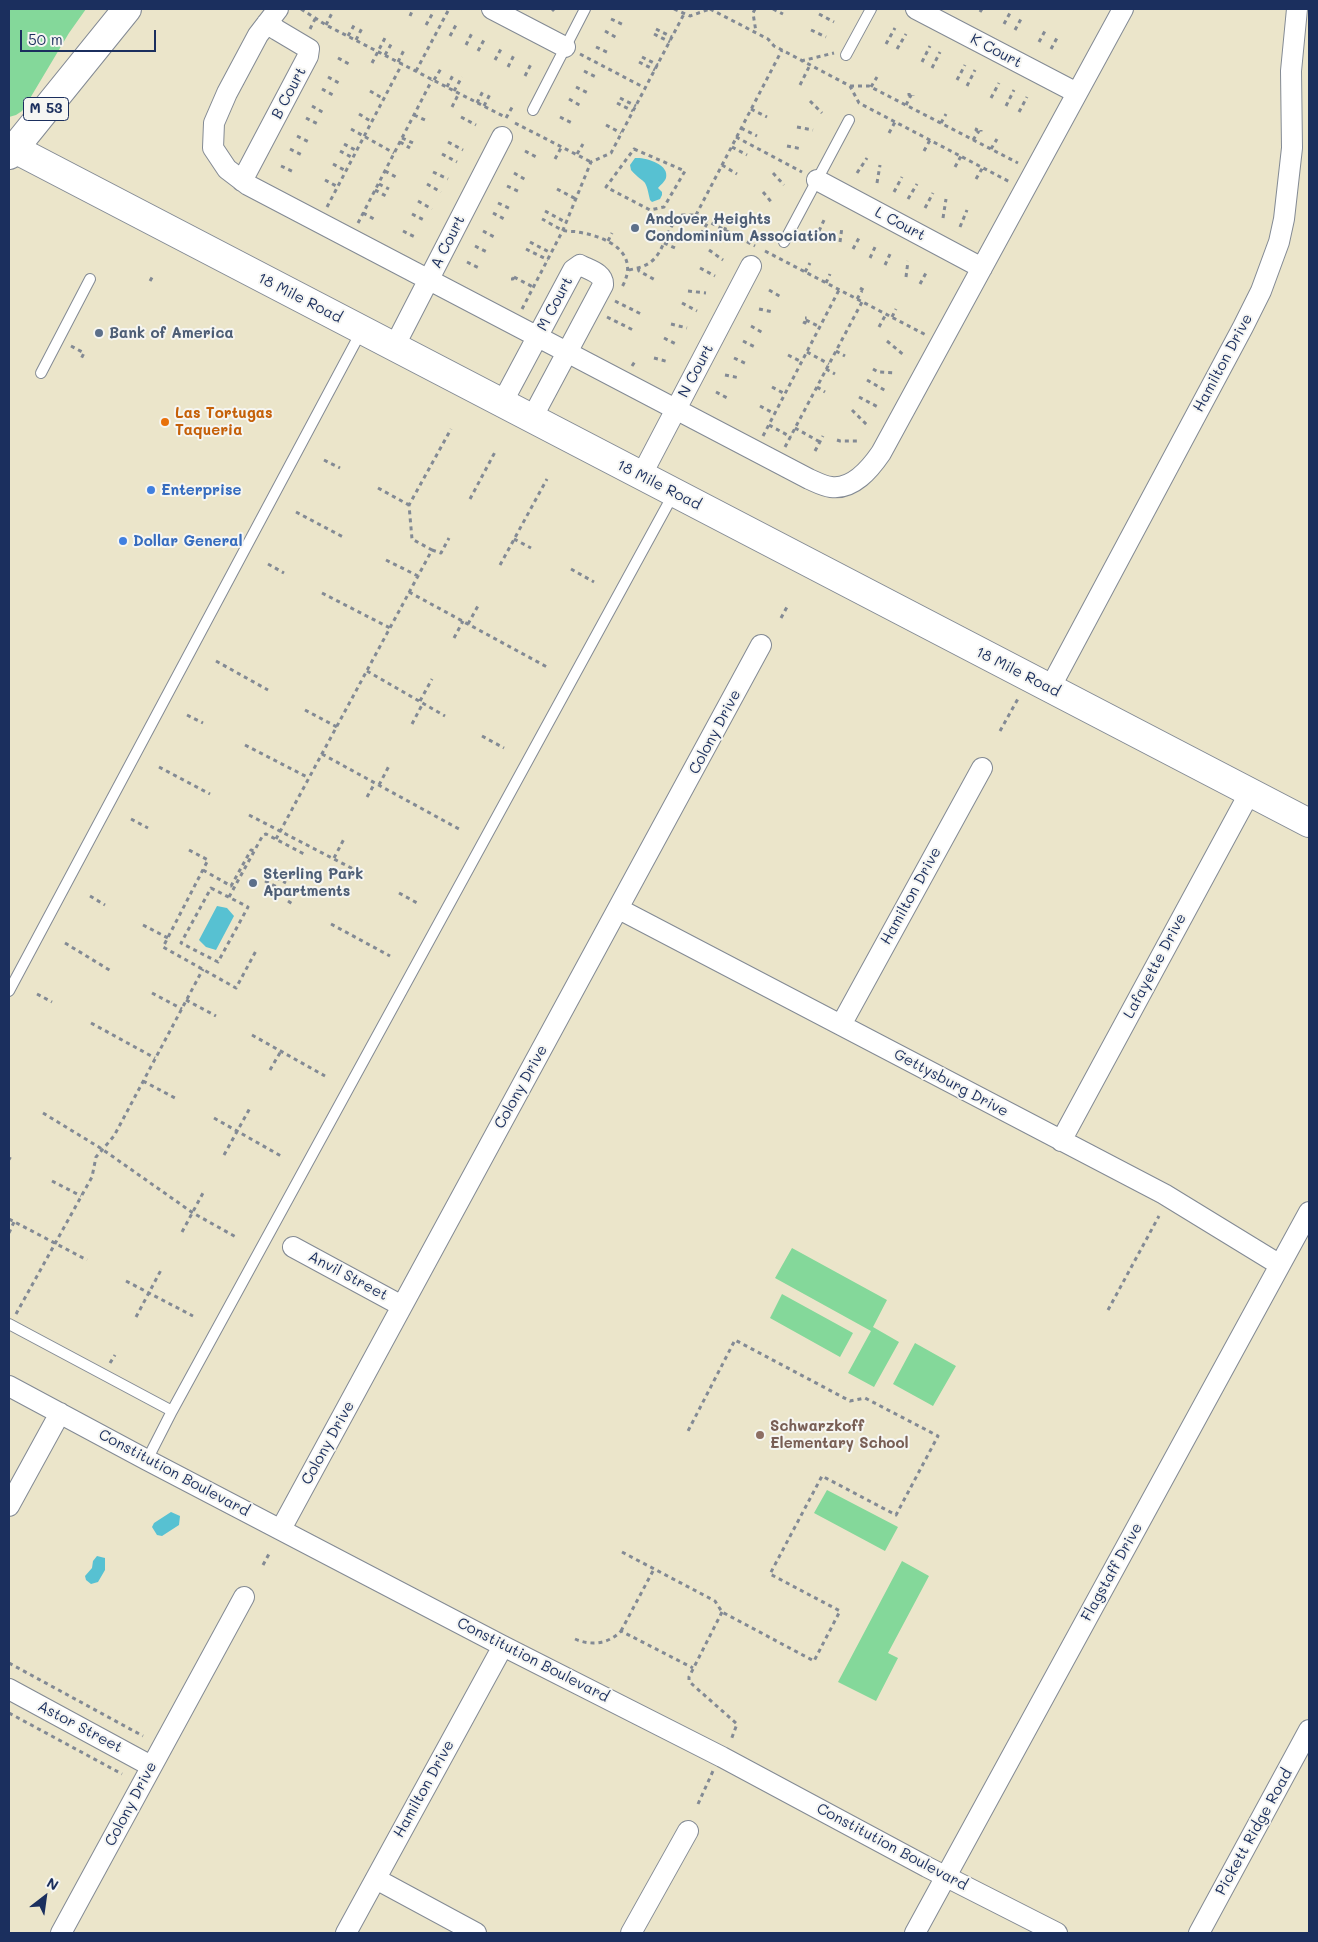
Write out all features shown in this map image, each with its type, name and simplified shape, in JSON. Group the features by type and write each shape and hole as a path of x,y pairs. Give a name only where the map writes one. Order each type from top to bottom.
{"street":[{"name":"M 53","path":"11,150 127,9"},
{"path":"492,9 571,50"},
{"name":"K Court","path":"916,9 1077,94"},
{"path":"272,16 258,35 227,93 214,123 213,148 227,169 242,181 428,280 816,482 832,487 850,484 871,468 881,453 1123,9"},
{"name":"Hamilton Drive","path":"1050,688 1261,291 1279,242 1284,220 1292,148 1301,95 1291,70 1297,9"},
{"name":"B Court","path":"242,181 308,56 309,49 272,16"},
{"name":"A Court","path":"394,346 504,127"},
{"name":"18 Mile Road","path":"11,150 394,346 640,476 1309,823"},
{"name":"L Court","path":"811,177 982,268"},
{"name":"M Court","path":"502,403 573,270 580,265 601,276 604,280 603,285 532,418"},
{"name":"N Court","path":"640,476 751,266"},
{"name":"Colony Drive","path":"281,1529 761,645"},
{"name":"Hamilton Drive","path":"841,1025 982,768"},
{"name":"Lafayette Drive","path":"1061,1141 1250,792"},
{"name":"Gettysburg Drive","path":"619,909 1164,1194 1280,1265"},
{"name":"Flagstaff Drive","path":"915,1933 1309,1212"},
{"name":"Anvil Street","path":"293,1247 402,1306"},
{"name":"Constitution Boulevard","path":"9,1386 503,1646 722,1757 1057,1933"},
{"path":"9,1506 60,1413"},
{"name":"Colony Drive","path":"61,1933 244,1597"},
{"name":"Hamilton Drive","path":"346,1933 503,1646"},
{"name":"Astor Street","path":"9,1689 151,1766"},
{"name":"Pickett Ridge Road","path":"1199,1933 1309,1730"},
{"path":"631,1933 688,1831"},
{"path":"376,1879 476,1933"}],"lane":[{"path":"533,110 571,50 585,9"},
{"path":"843,53 870,9"},
{"path":"784,242 811,177 849,120"},
{"path":"41,373 90,280"},
{"path":"9,991 362,330"},
{"path":"147,1460 674,492"},
{"path":"12,1320 172,1411"}],"path":[{"path":"301,9 326,25 484,106 504,127 562,146 591,162"},
{"path":"410,16 413,9"},
{"path":"416,71 449,9"},
{"path":"674,9 690,16 710,9 768,39 774,46 801,61 850,86 869,86 1024,166"},
{"path":"755,9 753,12 756,33"},
{"path":"773,9 783,14"},
{"path":"326,25 333,11"},
{"path":"426,24 434,11"},
{"path":"1004,24 1011,11"},
{"path":"519,316 564,230 591,162 611,153 684,14"},
{"path":"819,14 834,22"},
{"path":"1015,30 1022,17"},
{"path":"611,19 624,25"},
{"path":"348,36 356,22"},
{"path":"450,36 456,23"},
{"path":"356,40 363,26"},
{"path":"886,44 895,28"},
{"path":"656,29 672,37"},
{"path":"1039,42 1046,29"},
{"path":"811,30 826,37"},
{"path":"466,45 473,31"},
{"path":"605,31 617,38"},
{"path":"654,34 670,42"},
{"path":"897,49 906,34"},
{"path":"1052,49 1058,36"},
{"path":"372,63 385,38"},
{"path":"478,51 485,38"},
{"path":"385,55 393,41"},
{"path":"596,46 609,53"},
{"path":"922,62 930,46"},
{"path":"496,60 502,47"},
{"path":"324,213 384,99 405,48"},
{"path":"571,50 645,88"},
{"path":"696,216 782,50"},
{"path":"932,68 940,52"},
{"path":"508,67 515,53"},
{"path":"801,61 843,53"},
{"path":"642,56 658,64"},
{"path":"338,58 349,64"},
{"path":"525,76 532,62"},
{"path":"640,62 655,70"},
{"path":"800,85 810,65"},
{"path":"957,80 965,65"},
{"path":"355,229 414,115 442,67"},
{"path":"584,70 596,77"},
{"path":"967,86 975,70"},
{"path":"447,87 454,73"},
{"path":"328,77 339,83"},
{"path":"454,91 462,77"},
{"path":"871,87 877,77"},
{"path":"992,98 1000,83"},
{"path":"850,86 859,103 1015,184"},
{"path":"576,87 588,93"},
{"path":"322,89 334,95"},
{"path":"477,102 484,89"},
{"path":"1006,106 1014,90"},
{"path":"370,92 384,99"},
{"path":"484,106 491,92"},
{"path":"452,107 459,93"},
{"path":"906,105 911,95"},
{"path":"1019,112 1027,97"},
{"path":"620,98 636,106"},
{"path":"569,99 581,106"},
{"path":"810,102 822,113"},
{"path":"617,103 633,111"},
{"path":"504,127 514,104"},
{"path":"312,106 324,113"},
{"path":"751,109 767,117"},
{"path":"941,123 946,113"},
{"path":"358,114 372,122"},
{"path":"414,115 424,120"},
{"path":"461,117 476,125"},
{"path":"560,117 572,123"},
{"path":"306,118 318,124"},
{"path":"889,133 895,122"},
{"path":"606,125 621,134"},
{"path":"797,127 812,130"},
{"path":"741,128 757,136"},
{"path":"351,129 394,153"},
{"path":"974,140 979,130"},
{"path":"297,136 309,142"},
{"path":"736,137 811,177"},
{"path":"402,138 413,143"},
{"path":"991,150 997,139"},
{"path":"924,152 930,140"},
{"path":"400,142 410,148"},
{"path":"448,142 463,150"},
{"path":"344,144 357,151"},
{"path":"577,154 583,144"},
{"path":"555,158 562,146"},
{"path":"787,146 802,149"},
{"path":"732,147 747,155"},
{"path":"290,149 302,155"},
{"path":"634,149 685,171 664,207 650,210 630,200 606,187 634,149"},
{"path":"340,151 353,158"},
{"path":"525,151 538,158"},
{"path":"442,154 457,162"},
{"path":"955,168 961,156"},
{"path":"857,173 867,158"},
{"path":"333,164 346,171"},
{"path":"722,165 737,174"},
{"path":"877,183 880,165"},
{"path":"281,166 294,172"},
{"path":"976,179 983,168"},
{"path":"385,171 396,177"},
{"path":"433,172 448,179"},
{"path":"514,173 526,180"},
{"path":"773,173 784,185"},
{"path":"894,192 902,176"},
{"path":"325,180 338,187"},
{"path":"378,184 389,189"},
{"path":"427,184 441,192"},
{"path":"908,199 917,184"},
{"path":"507,186 520,192"},
{"path":"557,189 576,199"},
{"path":"375,190 386,196"},
{"path":"763,192 773,204"},
{"path":"925,208 933,193"},
{"path":"627,206 630,200"},
{"path":"943,218 946,200"},
{"path":"418,202 432,209"},
{"path":"498,203 511,209"},
{"path":"960,226 967,210"},
{"path":"545,212 567,223"},
{"path":"363,213 374,219"},
{"path":"493,213 506,220"},
{"path":"669,213 677,219"},
{"path":"412,214 426,221"},
{"path":"629,270 638,268 653,260 677,219 682,215 696,216 931,338"},
{"path":"724,231 731,217"},
{"path":"818,231 825,218"},
{"path":"542,219 564,230"},
{"path":"749,219 765,221"},
{"path":"701,234 708,222"},
{"path":"840,242 842,227"},
{"path":"403,231 417,238"},
{"path":"483,231 496,238"},
{"path":"608,241 612,233"},
{"path":"853,249 860,236"},
{"path":"530,242 551,253"},
{"path":"664,243 675,248"},
{"path":"870,258 876,245"},
{"path":"475,246 489,254"},
{"path":"526,249 548,260"},
{"path":"710,250 723,260"},
{"path":"885,265 891,252"},
{"path":"906,277 908,261"},
{"path":"467,262 481,269"},
{"path":"805,272 810,263"},
{"path":"638,268 639,271 658,281"},
{"path":"700,268 715,276"},
{"path":"920,284 927,270"},
{"path":"150,281 154,274"},
{"path":"826,283 830,274"},
{"path":"513,277 533,287"},
{"path":"769,290 781,297"},
{"path":"760,443 839,290"},
{"path":"857,299 862,290"},
{"path":"688,291 706,293"},
{"path":"615,300 641,314"},
{"path":"784,449 862,302"},
{"path":"682,303 696,311"},
{"path":"892,317 897,308"},
{"path":"759,309 773,312"},
{"path":"879,327 886,314"},
{"path":"606,317 633,330"},
{"path":"805,320 820,327"},
{"path":"671,324 687,328"},
{"path":"751,326 763,333"},
{"path":"664,338 678,345"},
{"path":"743,341 755,347"},
{"path":"887,341 905,356"},
{"path":"70,346 84,353 80,361"},
{"path":"807,352 829,364"},
{"path":"836,352 844,356"},
{"path":"788,354 802,362"},
{"path":"654,358 669,362"},
{"path":"734,358 747,364"},
{"path":"826,369 835,374"},
{"path":"873,369 878,372 896,373"},
{"path":"725,375 740,378"},
{"path":"867,380 886,391"},
{"path":"771,387 785,394"},
{"path":"817,388 826,392"},
{"path":"716,392 729,399"},
{"path":"859,397 878,407"},
{"path":"760,406 775,414"},
{"path":"852,410 868,426"},
{"path":"769,425 791,437"},
{"path":"795,428 820,442"},
{"path":"449,538 442,553 432,550 412,539 409,505 451,429"},
{"path":"815,451 823,436"},
{"path":"837,440 840,442 860,441"},
{"path":"470,499 495,452"},
{"path":"324,460 340,468"},
{"path":"500,565 547,479"},
{"path":"378,488 409,505"},
{"path":"296,512 345,538"},
{"path":"514,539 531,548"},
{"path":"276,840 432,550"},
{"path":"386,560 418,576"},
{"path":"268,564 284,573"},
{"path":"571,569 594,582"},
{"path":"409,592 547,667"},
{"path":"322,593 390,628"},
{"path":"468,624 479,604"},
{"path":"781,618 788,605"},
{"path":"454,638 463,621"},
{"path":"216,662 268,690"},
{"path":"367,670 445,716"},
{"path":"412,724 432,679"},
{"path":"1000,731 1021,693"},
{"path":"305,710 337,727"},
{"path":"187,715 203,723"},
{"path":"482,736 504,748"},
{"path":"245,745 309,778"},
{"path":"322,754 459,829"},
{"path":"379,785 390,764"},
{"path":"159,767 210,794"},
{"path":"367,797 375,783"},
{"path":"249,815 359,872"},
{"path":"131,819 148,828"},
{"path":"229,898 263,835 266,834 306,855"},
{"path":"334,858 345,837"},
{"path":"189,850 208,860 163,948 236,988 257,949"},
{"path":"203,870 231,886 251,850 254,851"},
{"path":"283,890 266,881 270,874 286,883"},
{"path":"211,888 229,898 248,907 218,962 181,943 211,888"},
{"path":"399,893 419,904"},
{"path":"90,896 106,905"},
{"path":"288,901 294,904"},
{"path":"331,924 390,956"},
{"path":"143,925 168,938"},
{"path":"64,943 111,971"},
{"path":"12,1320 92,1177 96,1157 114,1136 203,969"},
{"path":"152,993 182,1009"},
{"path":"37,994 52,1002"},
{"path":"186,1000 216,1016"},
{"path":"91,1023 155,1058"},
{"path":"252,1035 325,1076"},
{"path":"270,1070 281,1051"},
{"path":"143,1081 176,1098"},
{"path":"224,1155 250,1108"},
{"path":"43,1113 102,1149 192,1213 236,1237"},
{"path":"214,1118 281,1156"},
{"path":"52,1181 81,1196"},
{"path":"182,1232 203,1193"},
{"path":"1108,1310 1159,1216"},
{"path":"9,1220 87,1260"},
{"path":"9,1233 14,1222"},
{"path":"136,1317 162,1270"},
{"path":"126,1281 192,1316"},
{"path":"622,1552 715,1601 722,1612 814,1661 840,1611 770,1574 822,1476 896,1515 938,1436 865,1398 850,1401 735,1340 688,1431"},
{"path":"109,1366 115,1355"},
{"path":"263,1565 270,1552"},
{"path":"575,1639 584,1643 598,1643 616,1636 621,1631 654,1569"},
{"path":"722,1612 688,1677 689,1681 737,1724 730,1742"},
{"path":"621,1631 692,1668"},
{"path":"9,1663 142,1736"},
{"path":"9,1713 122,1774"},
{"path":"698,1804 715,1768"}],"green space":[{"path":"9,9 86,9 69,33 22,111 9,117"},
{"path":"792,1248 887,1300 873,1327 899,1342 874,1387 848,1373 871,1331 775,1278"},
{"path":"782,1294 853,1333 840,1357 770,1318"},
{"path":"915,1343 956,1366 933,1406 893,1384"},
{"path":"827,1490 898,1527 885,1551 814,1513"},
{"path":"902,1561 929,1576 888,1653 898,1658 876,1701 838,1682"}],"water":[{"path":"635,158 656,162 664,169 666,178 658,188 662,192 660,199 652,202 650,200 644,182 631,170 630,165"},
{"path":"217,906 227,908 234,916 216,950 206,947 199,940"},
{"path":"171,1512 180,1516 179,1525 162,1536 157,1535 152,1527 154,1523"},
{"path":"97,1556 105,1558 105,1570 98,1582 91,1584 86,1580 85,1576 92,1568 93,1561"}],"place":[{"name":"Andover Heights Condominium Association","path":"635,228"},
{"name":"Bank of America","path":"99,333"},
{"name":"Las Tortugas Taqueria","path":"165,422"},
{"name":"Enterprise","path":"151,490"},
{"name":"Dollar General","path":"123,541"},
{"name":"Sterling Park Apartments","path":"253,883"},
{"name":"Schwarzkoff Elementary School","path":"760,1435"}]}
